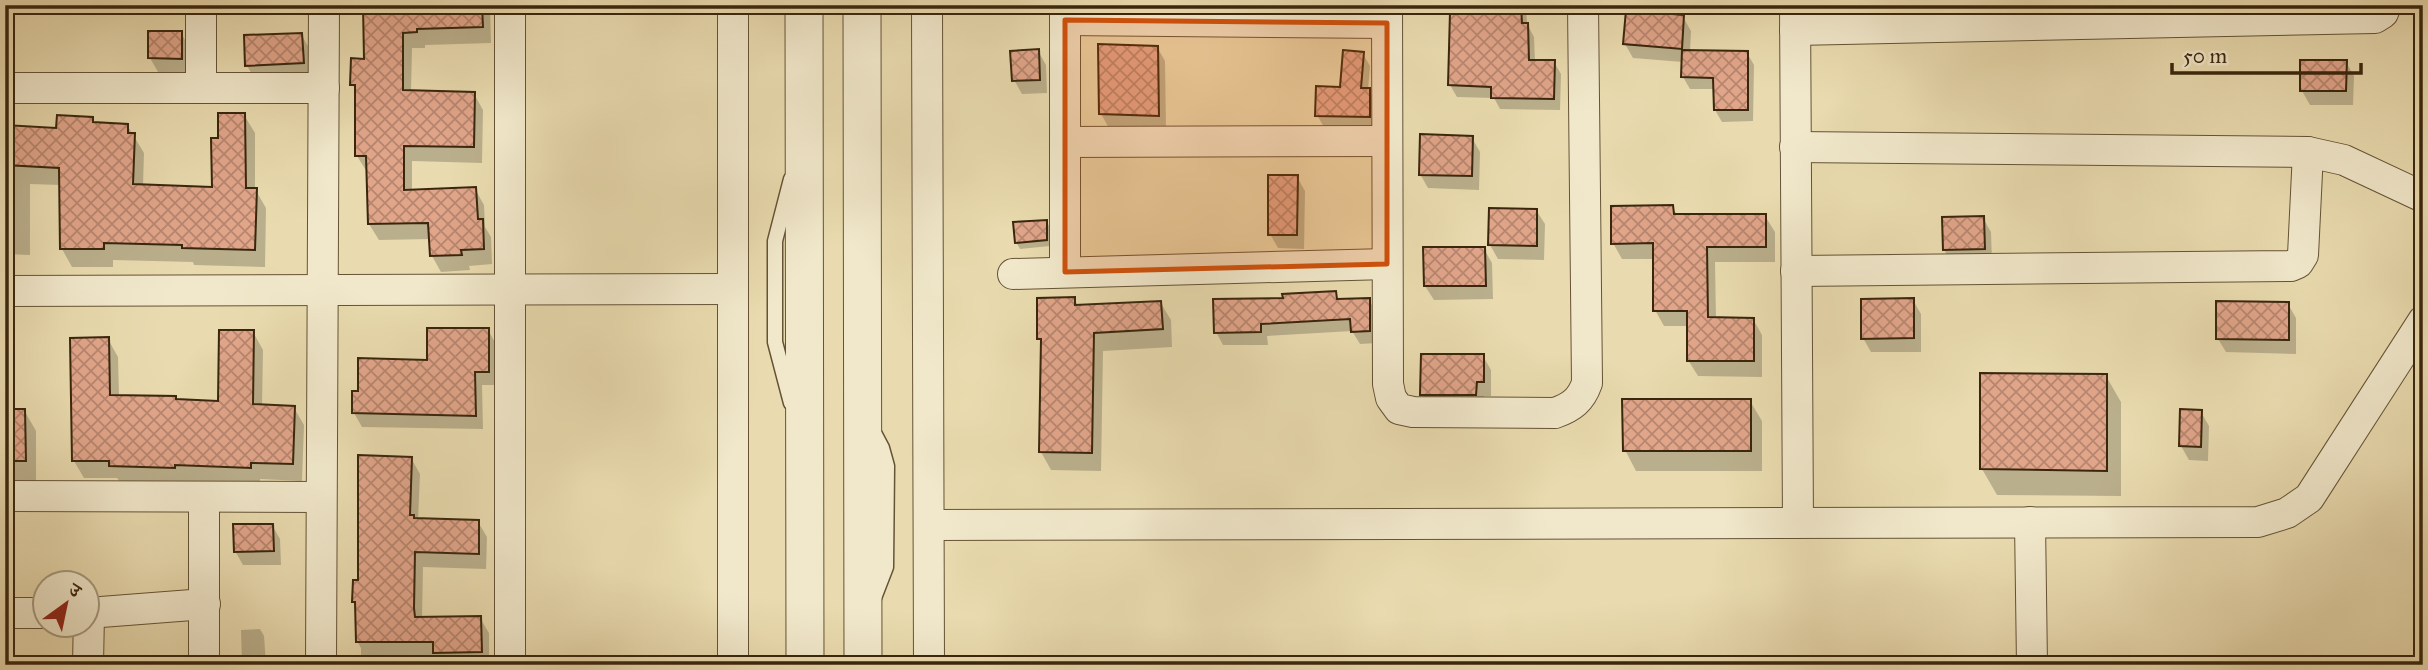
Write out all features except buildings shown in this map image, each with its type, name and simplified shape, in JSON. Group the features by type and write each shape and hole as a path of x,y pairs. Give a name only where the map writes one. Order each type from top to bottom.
{"street":[{"path":"201,5 201,88"},
{"path":"320,665 324,5"},
{"path":"510,5 510,665"},
{"path":"733,5 733,665"},
{"path":"804,5 804,665"},
{"path":"862,5 863,665"},
{"path":"927,5 929,665"},
{"path":"1065,272 1065,13 1387,14 1388,384 1391,398 1399,409 1413,412 1555,413 1569,408 1582,397 1587,383 1583,5"},
{"path":"1798,523 1795,17 2375,19 2383,13 2386,5"},
{"path":"5,88 324,88"},
{"path":"1065,142 1387,141"},
{"path":"1795,147 2308,152 2344,160 2423,197"},
{"path":"1796,271 2291,266 2298,263 2303,255 2308,152"},
{"path":"1013,274 1387,264"},
{"path":"5,290 733,289"},
{"path":"929,525 2258,522 2287,513 2309,498 2423,321"},
{"path":"5,496 321,497"},
{"path":"204,497 204,665"},
{"path":"2030,522 2032,665"},
{"path":"102,612 205,604"},
{"path":"5,613 32,613"},
{"path":"88,638 88,665"}],"highlighted area":[{"path":"1065,20 1387,23 1387,264 1065,272"}]}
